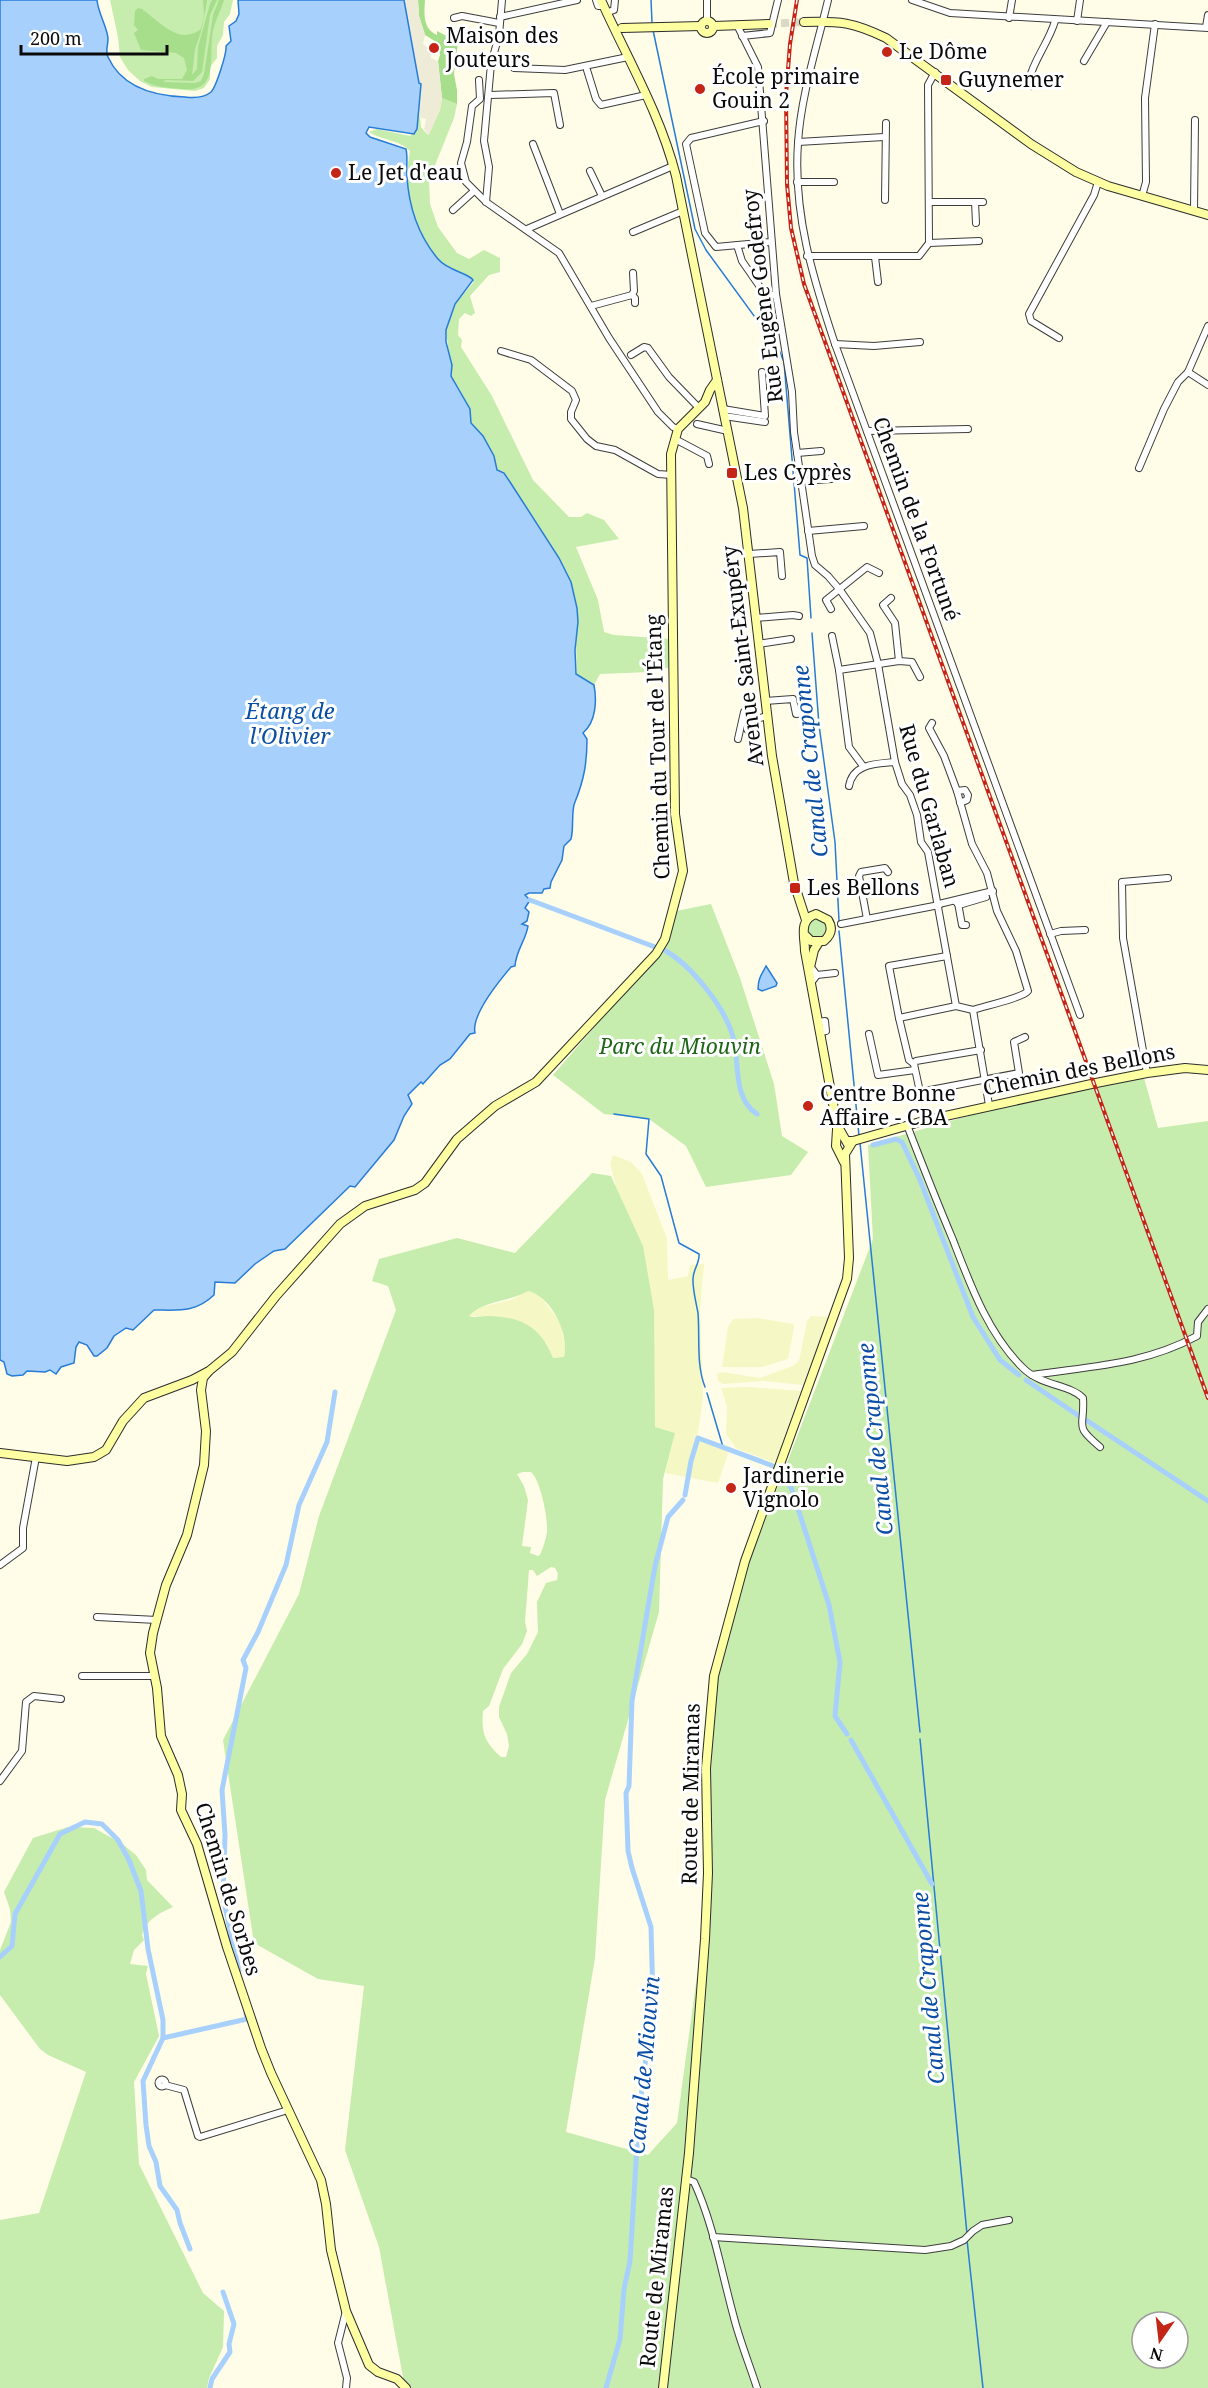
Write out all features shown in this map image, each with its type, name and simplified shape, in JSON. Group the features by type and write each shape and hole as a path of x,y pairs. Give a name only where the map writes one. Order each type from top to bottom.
{"main road":[{"path":"606,4 623,34 628,56"},
{"path":"804,22 836,21 865,28 886,38 1038,149 1076,172 1098,182 1208,215"},
{"path":"623,34 642,28 707,24 769,24"},
{"name":"Avenue Saint-Exupéry","path":"628,56 662,129 683,211 715,398 728,431 743,508 767,716 794,883 806,920"},
{"name":"Chemin du Tour de l'Étang","path":"0,1453 67,1461 94,1457 106,1450 123,1420 144,1398 192,1380 209,1371 232,1352 276,1296 340,1224 365,1206 415,1190 424,1183 457,1139 477,1120 542,1076 656,954 665,939 683,871 675,814 671,454 678,429 715,398"},
{"path":"801,902 816,914 824,916 831,928 828,938 819,942 811,941 805,935"},
{"path":"812,970 804,926 806,920 816,914"},
{"path":"819,942 814,950 811,984 837,1125 845,1144"},
{"name":"Chemin des Bellons","path":"845,1144 907,1125 989,1105 1147,1073 1185,1068 1208,1070"},
{"name":"Route de Miramas","path":"663,2388 686,2179 706,1929 708,1873 706,1776 714,1676 740,1576 847,1279 849,1258 845,1144"},
{"name":"Chemin de Sorbes","path":"209,1371 203,1378 201,1390 206,1431 204,1465 187,1535 166,1585 150,1653 161,1736 178,1775 182,1794 181,1810 197,1844 214,1906 261,2048 323,2186 331,2250 346,2311 369,2365 378,2372 397,2379 406,2388"}],"street":[{"path":"486,202 489,167 484,141 490,95 491,64 496,48 502,0"},
{"path":"454,18 462,16 500,20 577,0"},
{"path":"596,0 598,6 606,4 614,10 615,0"},
{"path":"707,0 707,24"},
{"path":"742,36 770,33 778,0"},
{"name":"Chemin de la Fortuné","path":"828,0 798,142 797,182 807,256 835,344 1080,1015"},
{"path":"912,0 950,13 1055,21 1207,27 1208,15"},
{"path":"1009,18 1012,0"},
{"path":"1077,21 1080,0"},
{"path":"1032,86 1029,80 1031,69 1042,52 1055,21"},
{"path":"1084,61 1107,22"},
{"path":"1142,196 1146,182 1145,98 1155,24"},
{"name":"Rue Eugène Godefroy","path":"736,25 758,67 776,294 792,392 797,453 812,556"},
{"path":"514,68 565,70 628,56"},
{"path":"587,70 596,99 601,105 646,95"},
{"path":"807,256 919,256 928,243 928,85 935,72"},
{"path":"479,80 480,99 472,106 468,142 461,163 466,182 486,202 559,253 609,338 658,412 678,429"},
{"path":"490,95 554,93 560,125"},
{"path":"1194,212 1195,120"},
{"path":"764,121 691,138 686,144 705,233 716,247 771,242"},
{"path":"885,200 884,137 886,123"},
{"path":"798,142 884,137"},
{"path":"533,144 560,214"},
{"path":"527,229 673,166"},
{"path":"590,171 602,196"},
{"path":"797,182 834,182"},
{"path":"1059,338 1031,321 1029,314 1094,195 1098,182"},
{"path":"453,210 474,191"},
{"path":"929,202 979,202 976,223"},
{"path":"633,231 683,211"},
{"path":"928,243 979,241"},
{"path":"737,245 742,261 767,297 776,294"},
{"path":"875,257 878,282"},
{"path":"632,296 633,273"},
{"path":"591,306 632,296"},
{"path":"632,296 635,298 635,303"},
{"path":"1139,468 1164,409 1178,382 1188,372 1208,326"},
{"path":"835,344 874,346 920,342"},
{"path":"631,355 644,347 648,348 669,377 765,422"},
{"path":"501,351 531,360 573,392 576,400 571,412 572,419 587,440 596,446 615,450 658,474 672,475"},
{"path":"715,398 765,416 762,372"},
{"path":"1188,372 1208,385"},
{"path":"697,424 728,431"},
{"path":"867,431 968,429"},
{"path":"675,439 707,456 709,464"},
{"path":"797,453 821,452"},
{"path":"801,481 831,480"},
{"path":"808,531 864,526"},
{"path":"749,554 780,552 782,576"},
{"name":"Rue du Garlaban","path":"812,556 815,565 840,590 870,633 878,663 895,762 902,784 910,795 917,815 921,842 928,852 956,1006"},
{"path":"831,609 826,600 867,567 879,573"},
{"path":"891,598 884,605 895,623 898,661"},
{"path":"756,618 799,616"},
{"path":"832,636 849,747 863,766"},
{"path":"758,644 791,639"},
{"path":"839,670 878,663 912,662 920,677"},
{"path":"765,701 792,699 796,714 808,713"},
{"path":"738,739 744,712 748,712 747,729 749,732 752,730 753,720 767,716"},
{"path":"899,1018 956,1006 973,1010 998,1001 1023,997 1028,992 1016,951 1003,926 987,873 972,844 944,756 929,728 932,723"},
{"path":"849,786 850,778 863,766 895,762"},
{"path":"957,791 966,790 968,795 966,800 960,803"},
{"path":"867,919 859,876 861,872 885,868 888,872"},
{"path":"1147,1073 1123,938 1122,882 1168,878"},
{"path":"828,920 841,924 957,903 959,899 993,893"},
{"path":"957,903 962,925 966,925"},
{"path":"831,933 841,924"},
{"path":"1050,934 1085,930"},
{"path":"947,956 889,966 909,1060 914,1067 920,1092 1019,1073 1014,1042 1025,1037"},
{"path":"812,970 835,973"},
{"path":"973,1010 989,1105"},
{"path":"869,1034 878,1075 914,1067"},
{"path":"914,1067 916,1061 981,1050"},
{"path":"907,1125 975,1296 1003,1345 1032,1375 1060,1388 1076,1392 1083,1398 1081,1425 1083,1433 1100,1447"},
{"path":"1032,1375 1112,1366 1149,1355 1197,1336 1198,1322 1208,1309"},
{"path":"0,1564 23,1548 22,1528 36,1458"},
{"path":"97,1617 156,1620"},
{"path":"82,1676 154,1676"},
{"path":"0,1781 22,1751 27,1702 34,1696 61,1699"},
{"path":"165,2085 184,2090 200,2137 288,2110"},
{"path":"686,2179 694,2182 697,2188 713,2237 733,2315 757,2388"},
{"path":"713,2237 925,2250 951,2246 964,2240 982,2225 1009,2220"},
{"path":"346,2311 338,2343 347,2378 346,2388"}],"green space":[{"path":"110,0 233,0 230,14 224,22 223,35 217,46 217,58 210,67 210,79 204,88 195,91 152,87 140,81 128,70 120,57"},
{"path":"203,0 207,2 201,32 195,49 192,75 197,69 198,47 210,4 212,0 217,0 210,15 202,72 193,81 166,80 163,82 195,83 201,81 213,15 219,0 224,0 213,31 210,71 207,79 194,89 166,88 144,81 152,76 158,79 182,79 187,70 184,58 176,53 141,50 134,33 138,30 134,25 135,11 138,8 142,9 177,34 193,34 201,29 204,15"},
{"path":"418,0 425,0 425,16 429,29 437,35 437,31 458,42 454,74 457,104 442,98 438,43 425,35 419,16"},
{"path":"442,98 457,104 454,118 429,180 430,204 438,227 457,253 469,259 484,250 500,258 500,272 489,275 470,296 475,313 471,316 465,313 459,319 458,335 462,340 461,347 492,396 533,480 569,517 581,517 587,513 604,520 619,539 576,547 598,600 604,632 614,635 671,639 672,668 656,668 649,672 600,674 594,685 577,676 576,642 561,562 504,473 497,470 494,456 483,436 471,423 465,400 452,379 446,330 455,304 473,280 468,275 445,266 434,255 418,228 409,198 410,151 400,144 369,132 377,129 410,136 417,129 420,116 421,127 428,135 440,110"},
{"name":"Parc du Miouvin","path":"711,904 740,978 774,1084 782,1136 808,1152 791,1175 706,1187 686,1146 649,1119 604,1114 553,1075 662,949 676,911"},
{"path":"816,918 824,920 828,932 822,939 811,937 807,930 809,922"},
{"path":"1144,1078 1158,1128 1208,1121 1208,2388 405,2388 379,2247 345,2150 364,1986 318,1979 254,1943 223,1740 299,1594 319,1516 396,1310 388,1286 372,1281 379,1259 457,1238 515,1253 592,1173 611,1176 643,1246 654,1310 655,1427 675,1433 663,1479 659,1612 605,1800 595,1958 566,2132 648,2155 677,2123 699,1961 717,1645 873,1239 868,1145 1009,1104","holes":["528,1291 544,1300 557,1317 564,1338 564,1357 553,1358 535,1330 519,1321 509,1318 469,1316 482,1307","531,1472 535,1477 543,1500 547,1532 538,1556 530,1553 531,1547 522,1546 528,1500 517,1474","551,1567 555,1568 558,1573 557,1580 546,1583 537,1602 538,1632 527,1654 511,1673 499,1707 499,1717 507,1734 509,1746 506,1757 501,1757 485,1737 483,1711 489,1706 503,1669 522,1644 527,1631 525,1622 529,1570 533,1570 537,1576"]},
{"path":"613,1155 631,1162 642,1174 667,1239 668,1280 688,1276 690,1265 704,1264 700,1309 703,1398 697,1438 729,1451 718,1483 665,1473 675,1433 655,1428 643,1246 617,1190 610,1163"},
{"path":"528,1291 541,1297 560,1322 566,1349 564,1357 553,1358 547,1344 534,1329 485,1316 469,1316 481,1307 511,1300"},
{"path":"811,1316 829,1317 803,1385 764,1381 723,1384 718,1381 717,1374 722,1372 760,1378 793,1366 799,1361 807,1321"},
{"path":"757,1318 793,1324 788,1359 762,1367 722,1367 728,1327 731,1322 734,1319"},
{"path":"748,1387 801,1391 775,1463 736,1448 726,1434 727,1406 721,1388"},
{"path":"68,1827 94,1828 121,1843 136,1855 146,1870 147,1880 173,1907 150,1921 142,1935 144,1940 134,1950 130,1964 148,1966 146,1974 159,2036 134,2082 139,2164 203,2293 224,2311 223,2347 207,2388 0,2388 0,2220 39,2213 86,2072 40,2049 0,1995 0,1950 11,1922 10,1909 4,1892 33,1838"}],"shaded area":[{"path":"404,0 418,0 419,16 425,35 423,44 430,50 431,58 438,61 442,98 440,110 429,135 424,129 426,119 418,117 421,84 419,84"}],"water":[{"name":"Étang de l'Olivier","path":"0,0 97,0 108,35 107,55 114,68 122,76 140,88 151,92 162,95 198,97 211,92 218,77 226,46 231,41 229,26 236,21 239,14 238,0 404,0 421,84 417,129 414,134 369,127 366,133 370,137 406,149 410,200 420,231 442,263 473,280 455,304 446,330 446,342 452,365 451,376 470,409 471,423 483,436 494,456 497,470 504,473 510,482 559,558 571,582 578,622 575,650 576,674 594,685 595,698 591,723 583,733 587,739 586,764 574,805 571,839 564,846 562,860 550,888 544,889 542,893 525,895 530,900 525,908 529,912 527,921 522,924 528,926 515,966 511,967 487,998 477,1017 475,1033 470,1034 450,1059 440,1065 423,1084 421,1082 408,1095 412,1104 394,1140 355,1187 350,1186 285,1249 274,1251 255,1264 235,1283 215,1282 214,1295 200,1305 186,1309 154,1310 133,1330 126,1328 114,1336 107,1348 97,1356 94,1356 87,1345 79,1342 74,1363 61,1367 56,1374 50,1370 27,1371 23,1375 12,1376 7,1374 4,1362 0,1360"},
{"path":"766,966 777,983 776,986 762,991 758,989 759,982"}],"waterway":[{"name":"Canal de Craponne","path":"651,0 652,22"},
{"name":"Canal de Craponne","path":"653,30 695,229 706,250 779,350 784,362 800,555 807,558 811,618"},
{"name":"Canal de Craponne","path":"812,633 819,725 835,842 839,921"},
{"path":"530,900 655,947"},
{"name":"Canal de Craponne","path":"839,931 859,1136"},
{"path":"664,950 685,965 715,1000 733,1037 740,1089 749,1107 757,1114"},
{"path":"614,1114 649,1119 646,1154 661,1176 679,1243 699,1254 693,1285 698,1313 700,1369 705,1387"},
{"path":"873,1145 896,1139 902,1142 920,1180 973,1317 1000,1360 1019,1375"},
{"name":"Canal de Craponne","path":"860,1143 920,1732"},
{"path":"1026,1380 1079,1416"},
{"path":"239,1971 223,1897 225,1835 222,1790 246,1668 243,1660 258,1632 286,1565 299,1505 327,1442 335,1392"},
{"path":"707,1393 723,1447"},
{"path":"1086,1420 1208,1501"},
{"name":"Canal de Miouvin","path":"685,1495 698,1438 776,1467"},
{"path":"783,1471 792,1490 829,1605 840,1662 835,1716 847,1734"},
{"name":"Canal de Miouvin","path":"606,2388 620,2339 624,2289 630,2261 639,2113 653,2000 651,1927 628,1851 626,1793 629,1786 632,1701 655,1566 668,1517 683,1500"},
{"name":"Canal de Craponne","path":"920,1739 967,2234"},
{"path":"851,1740 932,1884"},
{"path":"0,1957 12,1946 15,1914 60,1834 85,1822 102,1824 118,1840 129,1860 141,1891 148,1949 163,2020 163,2038 247,2019 246,2013"},
{"path":"163,2038 143,2081 146,2125 160,2186 177,2210 190,2249"},
{"name":"Canal de Craponne","path":"967,2240 983,2388"},
{"path":"210,2388 212,2379 230,2352 229,2344 234,2324 223,2292"}],"tunnel":[{"path":"769,24 804,22"}],"railway":[{"path":"797,0 790,44 786,95 787,184 791,228 804,284 1208,1398"}],"place":[{"name":"Maison des Jouteurs","path":"434,48"},
{"name":"Le Dôme","path":"887,52"},
{"name":"Guynemer","path":"946,80"},
{"name":"École primaire Gouin 2","path":"700,89"},
{"name":"Le Jet d'eau","path":"336,173"},
{"name":"Les Cyprès","path":"732,473"},
{"name":"Les Bellons","path":"795,888"},
{"name":"Centre Bonne Affaire - CBA","path":"808,1106"},
{"name":"Jardinerie Vignolo","path":"731,1488"}]}
